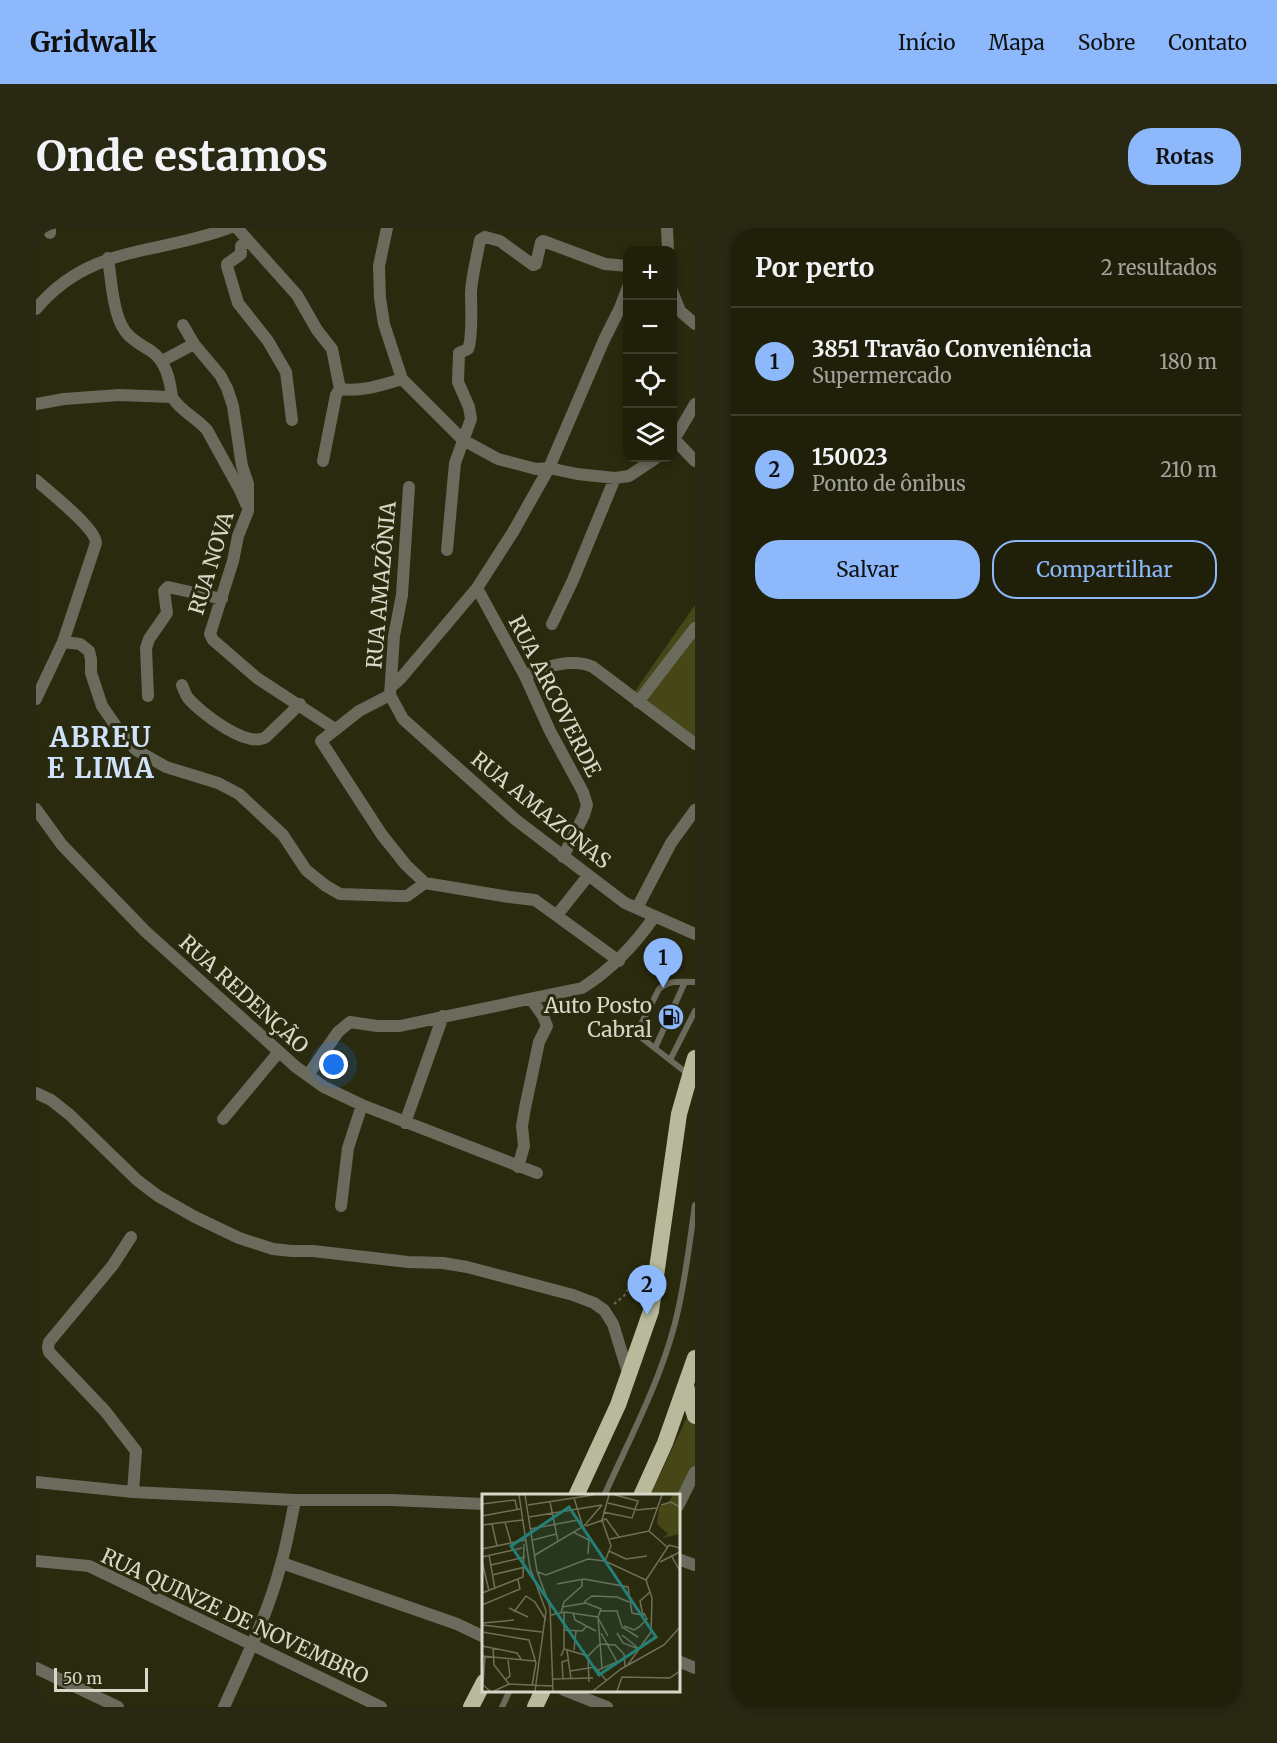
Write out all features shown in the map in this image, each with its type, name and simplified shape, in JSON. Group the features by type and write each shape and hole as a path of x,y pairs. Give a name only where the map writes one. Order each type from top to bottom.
{"highway":[{"path":"577,1494 629,1377 651,1311 679,1114 695,1058"},
{"path":"642,1494 665,1443 695,1358"},
{"path":"686,1386 695,1416"},
{"path":"471,1707 482,1684"},
{"path":"535,1707 542,1692"}],"street":[{"path":"36,309 54,289 75,274 108,258 208,236 229,228"},
{"path":"237,228 297,295 317,330 332,349 340,389 336,395 323,461"},
{"path":"387,228 379,266 380,298 384,324 402,379 463,440 498,459 536,469 549,468 577,474 615,478 629,476 650,462"},
{"path":"667,228 668,246"},
{"path":"447,550 455,463 471,418 469,407 458,382 458,355 461,351 468,349 470,344 472,285 480,240 485,237 500,241 533,265 543,241 605,264 623,266"},
{"path":"248,241 241,246 241,254 227,266 242,310 268,341 286,372 292,420"},
{"path":"108,258 122,327 137,343 154,353 162,361 172,397 178,406 207,430 240,490 248,511"},
{"path":"619,961 534,900 425,883 406,865 382,834 321,741 358,711 391,691 477,588 513,532 549,468 623,299"},
{"path":"676,300 680,310 695,324"},
{"name":"RUA NOVA","path":"183,325 194,344 220,375 233,406 248,484 248,511 238,536 222,599 210,634 257,678 335,729"},
{"path":"162,361 194,344"},
{"path":"340,389 366,389 402,379"},
{"path":"36,404 64,399 119,395 172,397"},
{"path":"677,437 695,404"},
{"path":"677,445 695,461"},
{"path":"552,624 573,580 615,478"},
{"path":"36,480 77,517 96,538 63,642 36,699"},
{"name":"RUA AMAZÔNIA","path":"391,691 394,636 402,595 409,487"},
{"path":"148,696 146,648 149,639 167,613 164,591 170,588 222,599"},
{"name":"RUA ARCOVERDE","path":"477,588 525,676 550,731 583,792 587,805 584,815 563,857"},
{"path":"638,702 695,628"},
{"path":"63,642 80,644 88,651 91,659 91,673 102,706 136,750 166,767 219,783 239,794 283,834 306,870 326,886 340,894 407,896 425,883"},
{"path":"525,676 547,667 587,664 695,744"},
{"path":"182,685 197,707 249,740 261,740 266,737 297,706"},
{"name":"RUA AMAZONAS","path":"391,691 403,719 516,820 625,903 695,934"},
{"name":"RUA REDENÇÃO","path":"36,809 62,845 145,931 278,1053 324,1087 405,1123 537,1173"},
{"path":"637,908 671,843 695,810"},
{"path":"556,915 588,876"},
{"path":"308,1075 338,1032 350,1022 377,1026 400,1026 582,988 619,961 654,917"},
{"path":"518,1167 524,1146 522,1126 525,1108 539,1042 547,1026 531,999"},
{"path":"405,1123 442,1016"},
{"path":"223,1119 278,1053"},
{"path":"36,1094 51,1100 70,1115 137,1180 158,1196 239,1238 273,1249 467,1267 573,1295 604,1310 613,1324 629,1377"},
{"path":"341,1206 348,1148 362,1105"},
{"path":"131,1237 113,1265 49,1342 48,1347 133,1446 136,1455 133,1492"},
{"path":"680,1502 695,1472"},
{"path":"36,1482 133,1492 295,1500 391,1500 482,1504"},
{"path":"224,1707 252,1646 282,1563 295,1500"},
{"path":"680,1560 695,1565"},
{"name":"RUA QUINZE DE NOVEMBRO","path":"36,1561 89,1566 381,1707"},
{"path":"282,1563 457,1624 482,1636"},
{"path":"680,1662 695,1668"},
{"path":"36,1668 118,1707"},
{"path":"570,1692 607,1707"}],"lane":[{"path":"690,1075 639,1034 639,1024 663,985 672,982 695,982"},
{"path":"655,1048 685,982"},
{"path":"670,1060 695,1011"},
{"path":"605,1494 647,1402 675,1326 695,1205"},
{"path":"502,1707 509,1692"}],"path":[{"path":"604,1310 624,1296 644,1263"}],"shaded area":[{"path":"695,605 695,750 628,701"},
{"path":"695,1400 695,1465 679,1494 651,1494"}],"place":[{"name":"3851 Travão Conveniência","path":"663,988"},
{"name":"Auto Posto Cabral","path":"671,1017"},
{"name":"150023","path":"647,1315"}],"district":[{"name":"ABREU E LIMA","path":"101,752"}]}
